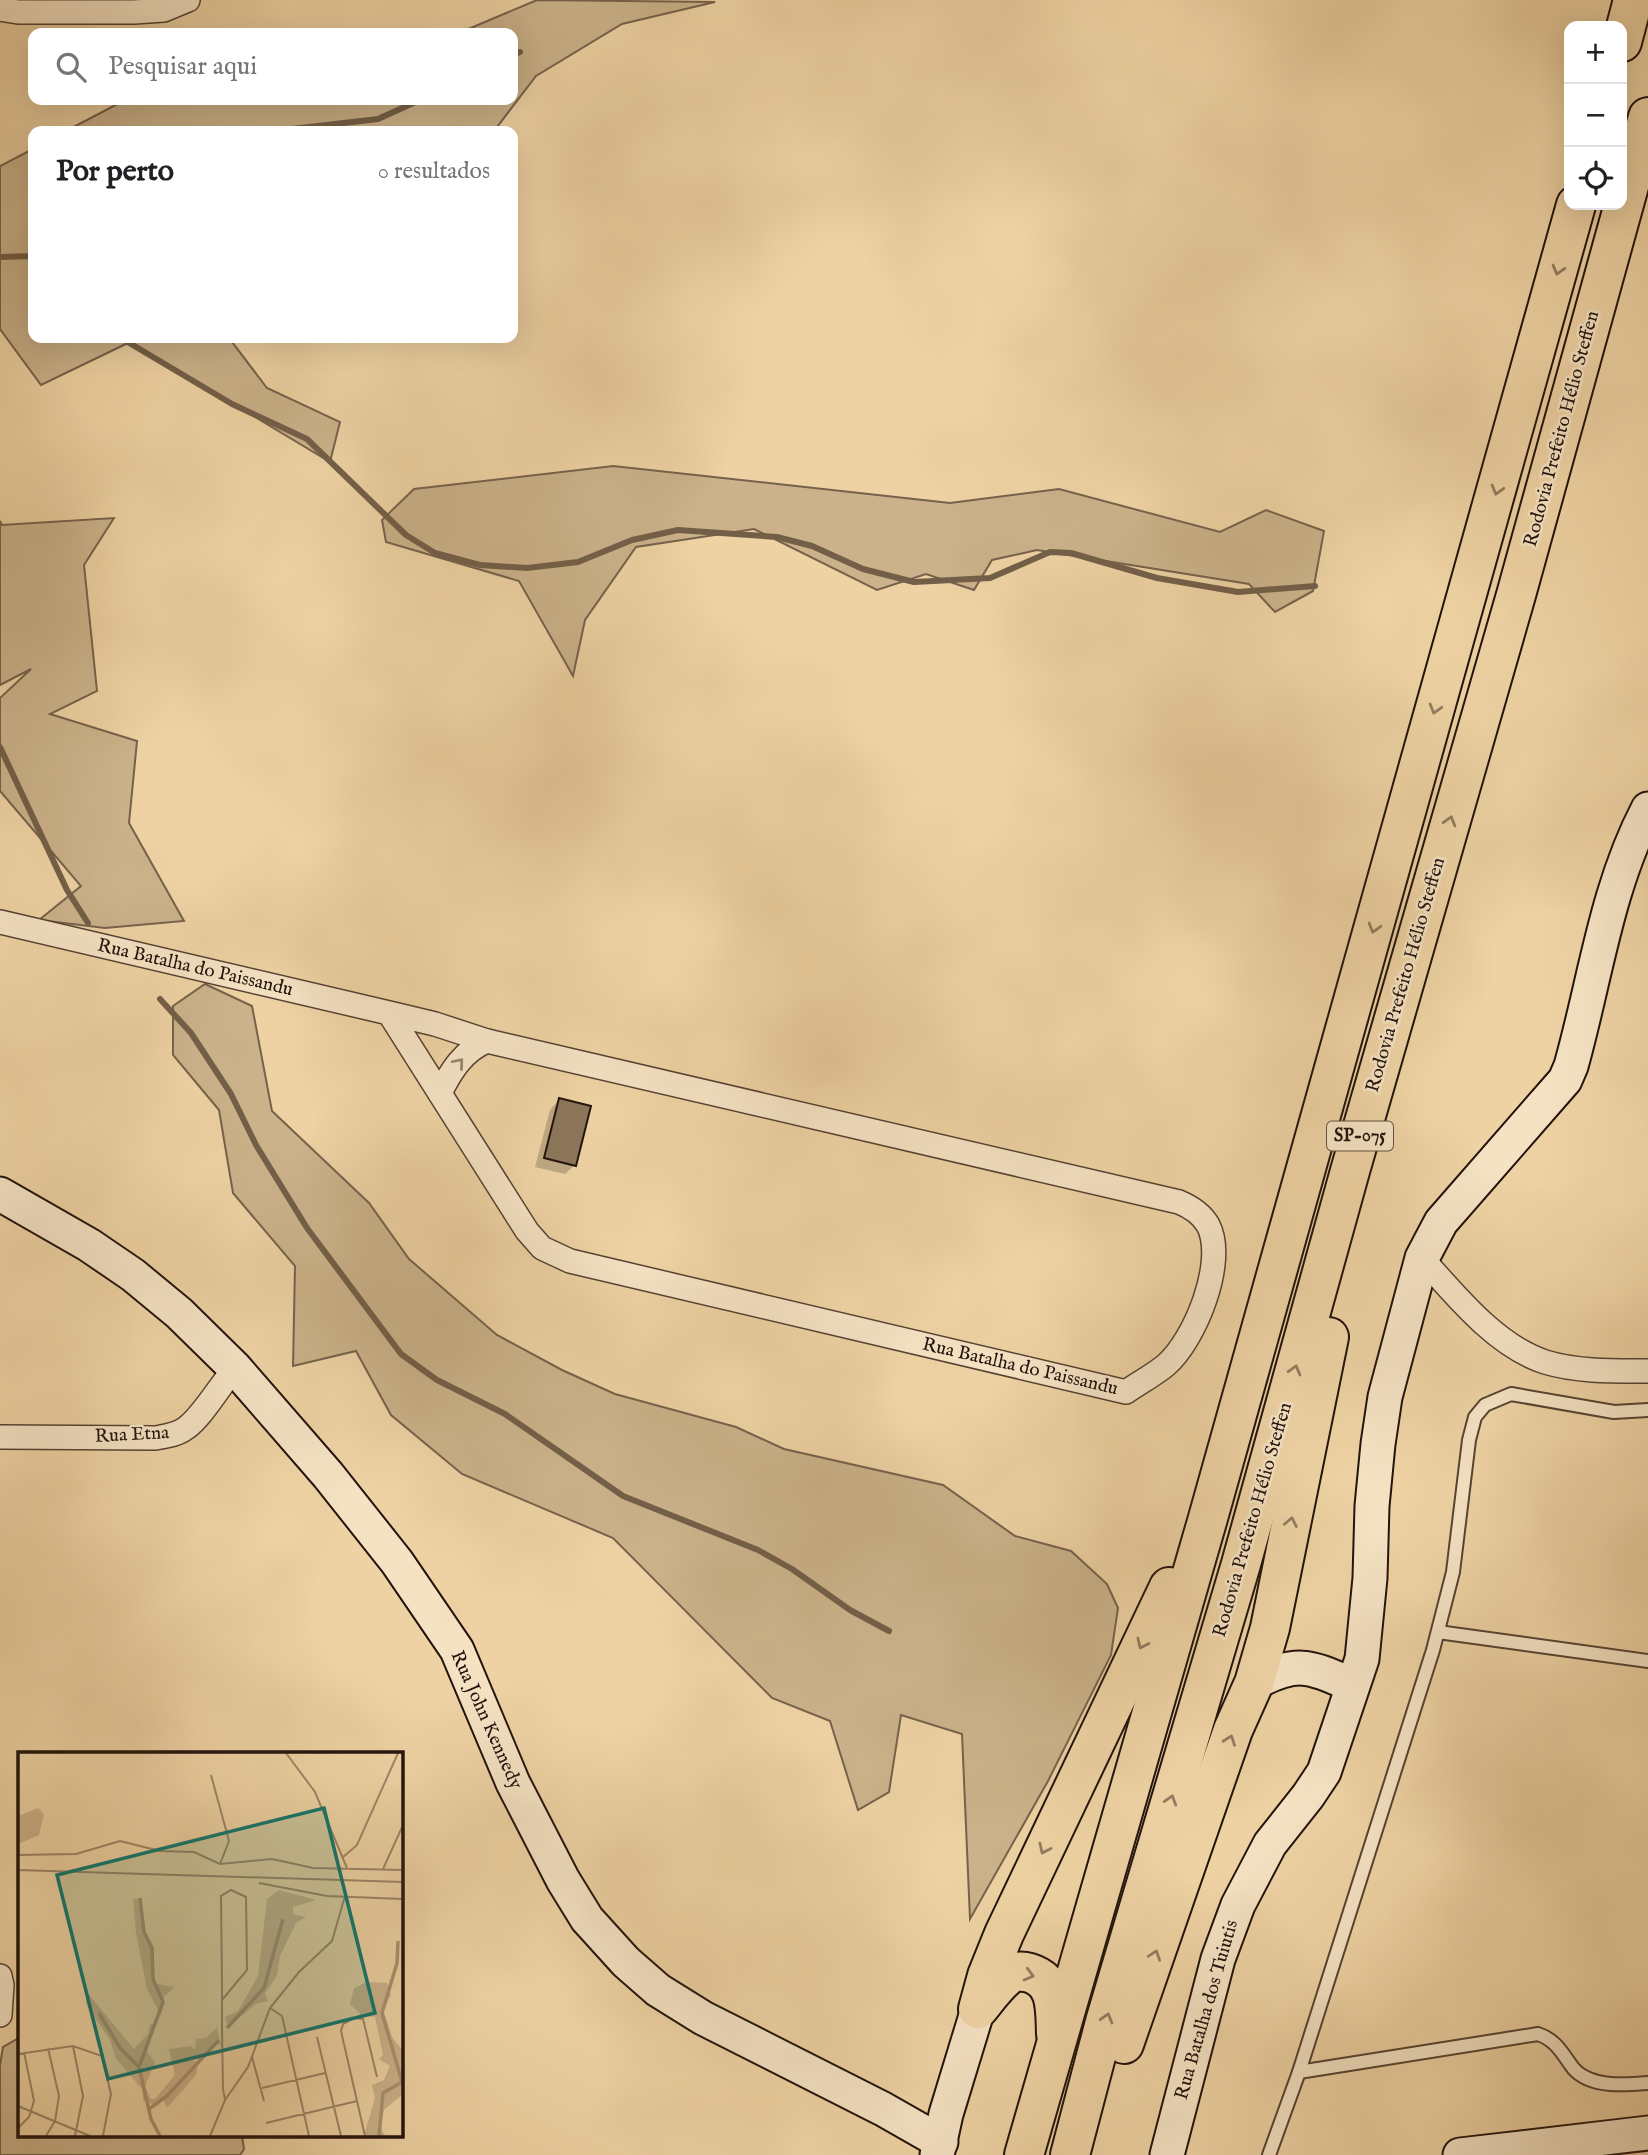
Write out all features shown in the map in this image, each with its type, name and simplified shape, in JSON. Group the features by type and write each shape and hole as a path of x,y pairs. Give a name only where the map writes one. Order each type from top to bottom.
{"highway":[{"path":"1627,23 1633,0"},
{"name":"Rodovia Prefeito Hélio Steffen","path":"1070,2155 1105,2022 1241,1564 1422,918 1516,595 1648,117"},
{"name":"SP-075","path":"1024,2155 1208,1518 1575,210"},
{"path":"1077,2155 1123,2048 1233,1730 1254,1683 1270,1628 1324,1362 1422,918"},
{"path":"978,2010 987,1976 1004,1934 1165,1595 1208,1518"},
{"path":"978,2010 1011,1973 1022,1971 1034,1974 1051,1989 1055,2001 1056,2045"}],"street":[{"path":"0,9 18,12 134,12 164,10 188,0"},
{"name":"Rua Batalha dos Tuiutis","path":"1167,2155 1218,1959 1238,1905 1270,1844 1324,1772 1362,1659 1370,1578 1372,1506 1381,1420 1422,1258 1441,1222 1565,1080 1572,1066 1623,867 1648,809"},
{"name":"Rua Batalha do Paissandu","path":"0,922 389,1013 435,1024 487,1041 1179,1202 1195,1209 1207,1223 1212,1235 1213,1255 1207,1294 1194,1328 1167,1364 1126,1392 570,1261 542,1248 527,1230 389,1013"},
{"path":"440,1093 459,1062 474,1046 487,1041"},
{"name":"Rua John Kennedy","path":"0,1194 89,1245 133,1275 179,1313 235,1368 328,1475 397,1562 457,1650 513,1783 563,1880 587,1919 626,1962 658,1990 702,2018 883,2109 939,2149"},
{"path":"1422,1258 1466,1308 1515,1347 1545,1362 1584,1369 1648,1371"},
{"name":"Rua Etna","path":"0,1437 155,1438 173,1435 194,1421 235,1368"},
{"path":"1270,1628 1304,1667 1352,1685"},
{"path":"1254,1683 1268,1676 1304,1667"},
{"path":"0,1976 0,2015"},
{"path":"939,2149 946,2114 978,2010"},
{"path":"1460,2155 1648,2133"}],"lane":[{"path":"1269,2155 1299,2072 1438,1632 1453,1572 1469,1440 1475,1417 1485,1405 1511,1394 1614,1412 1648,1410"},
{"path":"1438,1632 1648,1661"},
{"path":"1299,2072 1538,2034 1548,2037 1558,2045 1576,2071 1594,2080 1612,2085 1648,2083"}],"shaded area":[{"path":"537,0 715,2 622,24 536,76 518,100 518,28 471,28"},
{"path":"115,105 514,105 498,126 76,126"},
{"path":"28,152 28,343 128,343 41,385 0,329 0,166"},
{"path":"132,343 233,343 267,388 340,422 330,462"},
{"path":"613,466 950,503 1059,489 1220,532 1266,510 1324,531 1313,591 1275,612 1249,584 1037,550 992,560 974,590 926,574 877,590 754,529 636,547 585,620 573,676 519,581 386,542 382,520 414,489"},
{"path":"114,518 84,565 97,691 50,714 137,741 129,823 184,921 105,928 39,920 81,886 0,791 0,698 31,669 0,685 0,521 2,525"},
{"path":"205,984 252,1006 272,1111 369,1203 409,1259 497,1335 562,1370 615,1394 736,1427 784,1449 943,1485 1015,1536 1071,1551 1107,1584 1118,1608 1111,1655 1048,1781 970,1919 962,1734 901,1715 889,1792 858,1810 830,1721 772,1698 613,1538 462,1474 391,1415 356,1351 293,1366 295,1266 233,1193 219,1110 173,1055 173,1006"},
{"path":"18,2039 18,2138 242,2138 244,2149 240,2155 0,2155 0,2065 3,2047"}],"building":[{"path":"559,1098 591,1106 576,1166 544,1158"}],"waterway":[{"path":"318,126 378,119 409,105"},
{"path":"0,257 28,256"},
{"path":"129,343 232,404 307,439 406,535 435,553 480,565 527,568 578,562 632,540 678,530 777,537 812,546 863,569 914,582 990,578 1050,552 1071,553 1157,578 1238,592 1315,586"},
{"path":"0,747 67,890 88,923"},
{"path":"160,999 191,1033 231,1094 256,1145 307,1228 401,1354 437,1380 505,1414 623,1496 758,1550 792,1569 850,1610 889,1631"}]}
